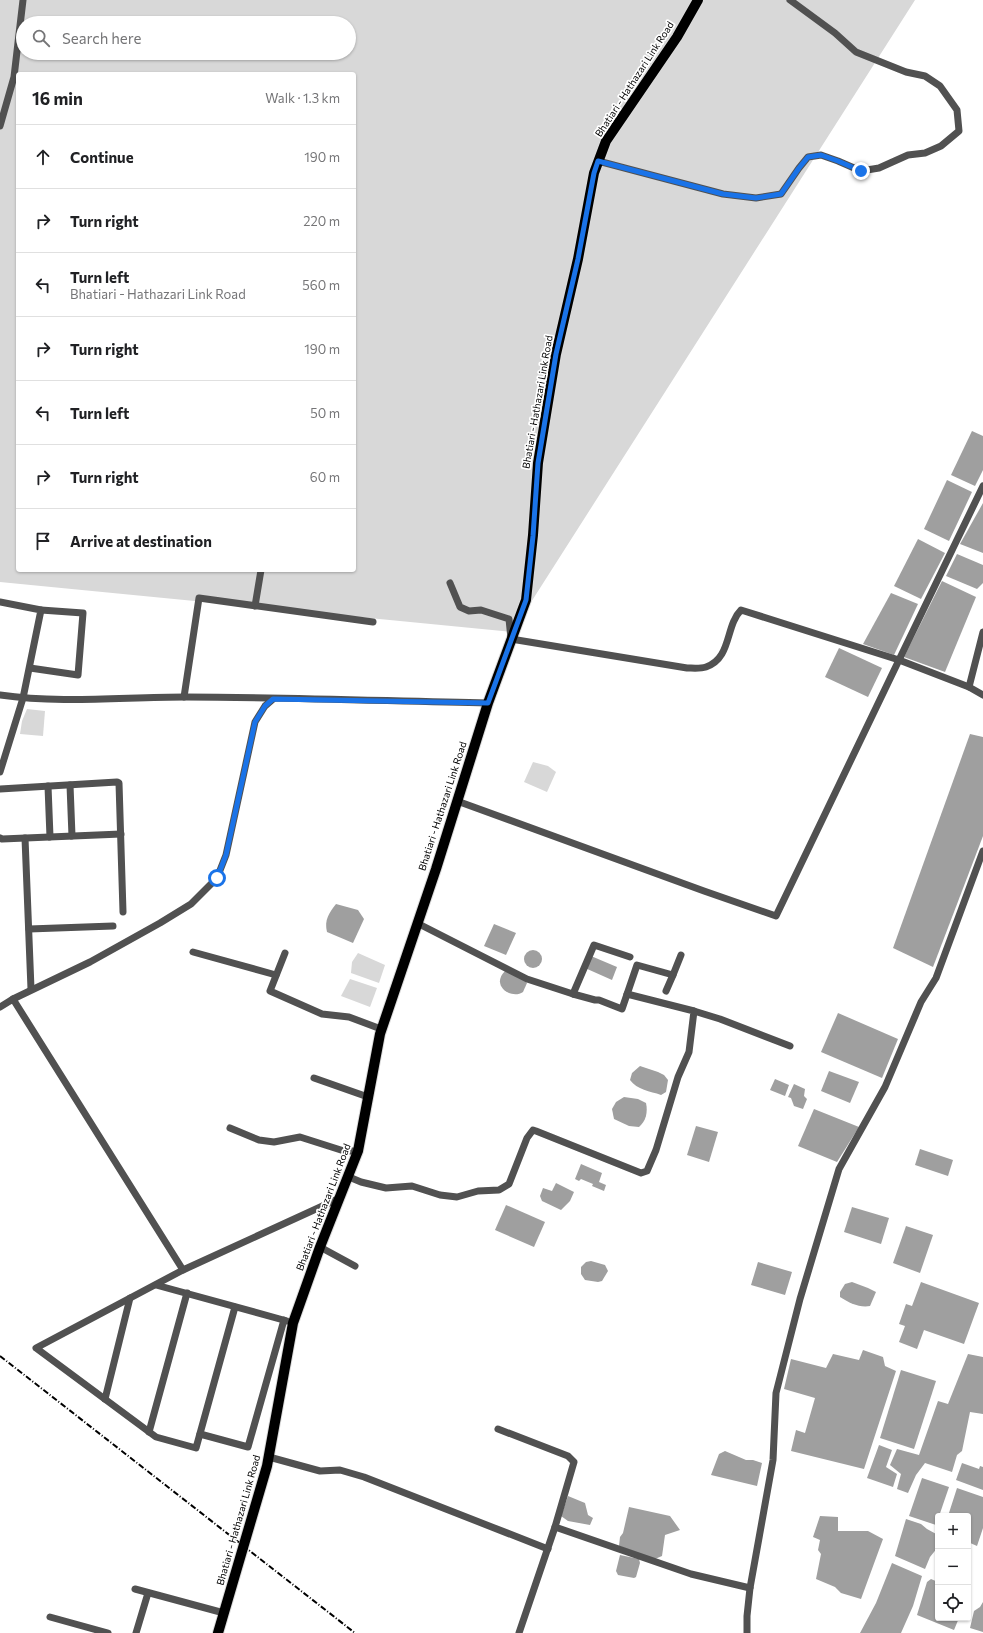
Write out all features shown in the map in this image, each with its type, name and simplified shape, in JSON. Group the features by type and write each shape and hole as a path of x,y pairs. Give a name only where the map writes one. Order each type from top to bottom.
{"main road":[{"name":"Bhatiari - Hathazari Link Road","path":"218,1633 269,1457 289,1322 349,1177 358,1151 382,1029 488,703 527,594 538,463 556,354 578,259 594,173 606,140 677,37 698,0"}],"street":[{"path":"21,16 23,0"},
{"path":"598,161 723,194 756,198 781,194 808,157 821,155 861,171 879,168 908,155 925,153 941,146 959,131 957,110 940,86 925,76 906,72 856,52 835,33 790,0"},
{"path":"0,126 14,77 16,60"},
{"path":"457,801 776,916 983,486"},
{"path":"255,606 261,572"},
{"path":"450,583 460,607 469,611 481,610 510,619 512,639 687,668 705,667 719,659 726,647 736,614 741,610 899,660 969,687 983,695"},
{"path":"184,697 199,598 373,622"},
{"path":"0,602 41,610 83,614 78,675 30,668"},
{"path":"0,772 23,698 41,610"},
{"path":"969,687 983,632"},
{"path":"0,695 23,698 104,699 184,697 488,703"},
{"path":"0,1007 31,990 90,962 160,923 191,904 217,878 226,855 255,722 265,706 273,699"},
{"path":"0,789 117,782 119,784 123,912"},
{"path":"70,785 72,836"},
{"path":"48,786 50,837"},
{"path":"0,838 121,834"},
{"path":"25,838 31,990"},
{"path":"747,1633 750,1588 773,1460 776,1393 800,1299 839,1169 885,1087 921,1002 936,978 983,851"},
{"path":"417,923 527,979 573,994 600,1000 622,1009 637,965 673,975"},
{"path":"29,929 113,926"},
{"path":"573,994 594,945 630,957"},
{"path":"193,952 276,975"},
{"path":"284,953 270,991 322,1014 349,1017 382,1029"},
{"path":"666,991 681,955"},
{"path":"627,994 720,1019 790,1046"},
{"path":"13,999 183,1270"},
{"path":"349,1177 361,1182 386,1188 412,1186 440,1195 456,1197 478,1191 499,1190 509,1184 527,1138 533,1130 641,1173 647,1171 656,1150 678,1077 689,1052 694,1011"},
{"path":"314,1078 368,1097"},
{"path":"230,1128 259,1140 274,1142 300,1137 344,1151 358,1151"},
{"path":"235,1307 196,1448 156,1437 36,1348 183,1270 340,1198"},
{"path":"320,1247 355,1266"},
{"path":"156,1285 289,1322 248,1447 200,1434"},
{"path":"149,1432 187,1293"},
{"path":"105,1399 130,1298"},
{"path":"498,1429 568,1456 574,1462 548,1549 519,1633"},
{"path":"269,1457 320,1472 340,1470 364,1477 548,1549"},
{"path":"555,1527 691,1574 750,1588"},
{"path":"135,1589 224,1613"},
{"path":"136,1633 148,1593"},
{"path":"50,1617 108,1633"}],"shaded area":[{"path":"0,0 915,0 512,632 0,582"},
{"path":"972,431 983,436 983,470 975,486 951,475"},
{"path":"947,480 972,492 949,541 924,529"},
{"path":"983,503 983,553 960,544"},
{"path":"918,539 945,553 921,599 894,586"},
{"path":"957,554 983,565 983,583 977,589 946,576"},
{"path":"942,581 976,597 945,672 904,657"},
{"path":"891,593 918,604 894,655 863,644"},
{"path":"839,648 882,668 868,697 825,677"},
{"path":"27,709 45,711 43,736 20,734 22,721"},
{"path":"970,734 983,737 983,836 933,967 893,948"},
{"path":"533,762 548,766 556,772 547,792 524,782"},
{"path":"336,904 358,910 364,919 353,943 327,932 326,924 328,917"},
{"path":"494,924 516,933 506,955 484,946"},
{"path":"533,950 539,953 542,959 539,965 533,968 527,965 524,959 527,953"},
{"path":"358,953 385,965 379,983 351,973 352,962"},
{"path":"591,956 617,967 612,980 585,968"},
{"path":"505,971 524,979 527,983 523,992 513,994 504,990 500,982"},
{"path":"350,979 377,988 370,1007 341,996"},
{"path":"838,1013 898,1039 882,1078 821,1052"},
{"path":"640,1066 664,1075 668,1080 666,1092 661,1095 644,1090 636,1086 630,1080 632,1073"},
{"path":"829,1071 859,1082 850,1103 821,1091"},
{"path":"775,1079 789,1085 785,1096 770,1090"},
{"path":"794,1084 805,1089 804,1096 807,1099 803,1109 794,1106 791,1098 788,1097"},
{"path":"624,1097 638,1099 646,1103 646,1116 639,1127 629,1126 614,1119 612,1109 616,1102"},
{"path":"814,1109 859,1127 837,1162 798,1146"},
{"path":"696,1126 718,1132 709,1162 687,1155"},
{"path":"920,1149 953,1160 948,1176 915,1165"},
{"path":"581,1164 602,1173 599,1182 606,1185 604,1191 581,1179 579,1181 575,1179"},
{"path":"556,1183 574,1192 570,1201 561,1210 542,1201 540,1196 543,1188 552,1191"},
{"path":"506,1205 545,1222 534,1247 495,1230"},
{"path":"852,1207 889,1218 881,1244 844,1232"},
{"path":"906,1226 933,1235 920,1273 893,1263"},
{"path":"591,1261 605,1265 608,1271 602,1281 598,1282 585,1280 581,1274 581,1267 586,1262"},
{"path":"758,1262 792,1272 785,1295 751,1285"},
{"path":"852,1282 876,1292 870,1306 855,1304 840,1297 840,1292 845,1284"},
{"path":"921,1282 979,1303 964,1344 924,1330 917,1349 899,1342 905,1326 899,1324 906,1304 912,1306"},
{"path":"863,1350 883,1357 885,1366 896,1371 864,1469 791,1451 796,1430 805,1433 815,1398 784,1389 791,1359 826,1368 833,1354 859,1360"},
{"path":"968,1354 983,1357 983,1414 970,1412 962,1451 957,1455 952,1472 925,1463 916,1475 908,1493 897,1489 901,1474 890,1465 897,1449 919,1455 938,1401 948,1404"},
{"path":"901,1370 936,1381 914,1449 880,1438"},
{"path":"879,1445 892,1450 886,1467 897,1474 893,1487 867,1478"},
{"path":"725,1451 746,1460 753,1460 762,1463 757,1486 711,1475 719,1454"},
{"path":"962,1463 979,1469 980,1466 983,1467 983,1490 956,1480"},
{"path":"922,1478 949,1487 940,1513 935,1513 935,1525 909,1516"},
{"path":"957,1488 983,1497 983,1528 977,1546 971,1543 971,1513 949,1513"},
{"path":"568,1496 585,1503 588,1515 593,1518 590,1525 568,1521 561,1516"},
{"path":"629,1507 670,1516 680,1530 665,1535 662,1556 655,1559 619,1546 620,1537 623,1533"},
{"path":"820,1516 838,1517 838,1531 868,1531 883,1539 861,1599 841,1593 835,1587 816,1579 821,1554 818,1550 820,1540 813,1537"},
{"path":"906,1519 921,1524 935,1533 935,1551 930,1557 925,1569 895,1556"},
{"path":"620,1555 639,1559 640,1563 636,1577 634,1578 618,1575 616,1571"},
{"path":"892,1563 922,1576 913,1606 901,1633 860,1633 876,1603"},
{"path":"931,1579 935,1581 935,1621 958,1621 954,1630 917,1615 927,1582"},
{"path":"983,1602 983,1632 970,1628 974,1611 980,1607"}],"railway":[{"path":"0,1356 355,1633"}],"route":[{"path":"217,878 226,855 255,722 265,706 273,699 488,703 526,600 533,536 538,463 556,354 578,259 594,173 598,161 690,184 723,194 756,198 781,194 808,157 821,155 861,171"}]}
